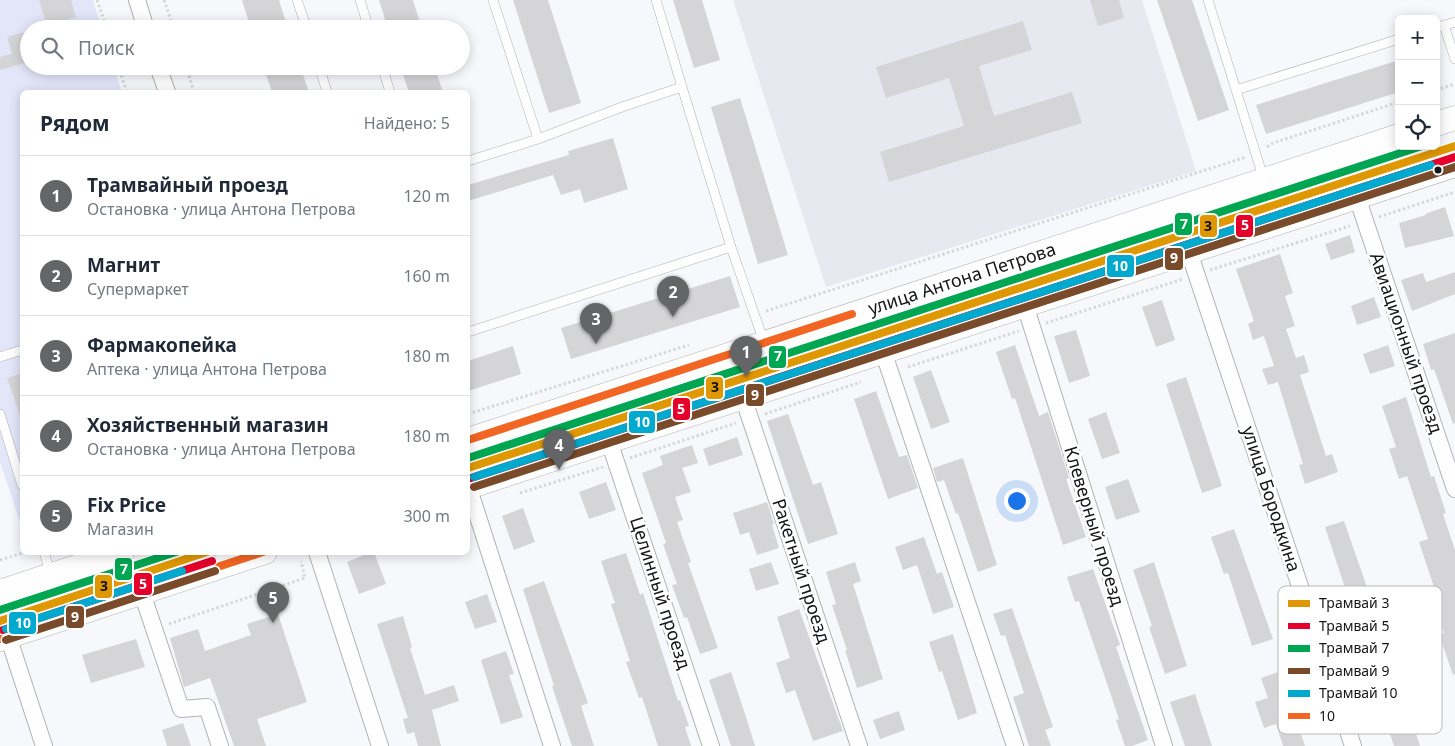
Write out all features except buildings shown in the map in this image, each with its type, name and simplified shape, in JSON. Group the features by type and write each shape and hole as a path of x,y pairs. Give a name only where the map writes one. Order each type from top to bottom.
{"main road":[{"path":"1440,123 1455,118"},
{"name":"улица Антона Петрова","path":"470,439 761,332 1264,180 1395,137"},
{"path":"470,487 613,451 1029,316 1188,252 1455,165"},
{"path":"0,592 113,555"},
{"path":"4,638 256,555"}],"street":[{"path":"136,0 143,20"},
{"path":"161,75 166,90"},
{"name":"Авиационный проезд","path":"1357,197 1455,489"},
{"name":"улица Бородкина","path":"1188,252 1300,586"},
{"name":"Клеверный проезд","path":"1029,316 1164,746"},
{"path":"886,362 1015,746"},
{"name":"Ракетный проезд","path":"746,408 859,746"},
{"name":"Целинный проезд","path":"613,451 711,746"},
{"path":"470,493 552,746"},
{"path":"318,555 380,746"},
{"path":"142,593 180,709 207,707 220,746"},
{"path":"4,638 44,746"},
{"name":"улица Бородкина","path":"1349,734 1353,746"}],"lane":[{"path":"297,0 304,20"},
{"path":"360,0 366,20"},
{"path":"493,0 538,139"},
{"path":"656,0 732,246 761,332"},
{"path":"1208,0 1264,180"},
{"path":"1455,22 1440,27 1455,59"},
{"path":"1236,90 1395,40"},
{"path":"322,75 326,90"},
{"path":"385,75 389,90"},
{"path":"470,160 538,139 622,107 682,87"},
{"path":"470,331 732,246"},
{"path":"0,357 20,351"},
{"path":"0,414 20,478"},
{"path":"45,555 51,576"}],"path":[{"path":"97,0 103,20"},
{"path":"164,0 171,20"},
{"path":"121,75 126,90"},
{"path":"189,75 193,90"},
{"path":"1440,89 1455,84"},
{"path":"761,332 766,311 1256,154 1273,143 1395,103"},
{"path":"513,495 613,451 1029,316 1196,275 1455,192"},
{"path":"470,413 696,343"},
{"path":"0,560 20,554"},
{"path":"154,629 305,578 301,560"}],"shaded area":[{"path":"0,0 93,0 99,20 20,20 20,75 116,75 121,90 20,90 20,522 0,462"},
{"path":"733,0 1142,0 1196,171 826,287"}],"tram line":[{"name":"3","path":"470,467 1455,146"},
{"name":"7","path":"470,457 1410,150"},
{"name":"5","path":"471,478 1455,157"},
{"name":"10","path":"474,477 1431,165"},
{"name":"9","path":"474,487 1455,167"},
{"name":"7","path":"0,610 167,555"},
{"name":"3","path":"0,621 198,555"},
{"name":"5","path":"3,630 212,561"},
{"name":"10","path":"6,629 182,571"},
{"name":"9","path":"6,640 215,571"}],"transit line":[{"name":"10","path":"470,486 1455,165"},
{"name":"10","path":"470,439 852,314"},
{"name":"10","path":"0,639 254,555"}],"place":[{"name":"Магнит","path":"673,317"},
{"name":"Фармакопейка","path":"596,344"},
{"name":"Трамвайный проезд","path":"746,377"},
{"name":"Хозяйственный магазин","path":"559,470"},
{"name":"Fix Price","path":"273,623"}]}
